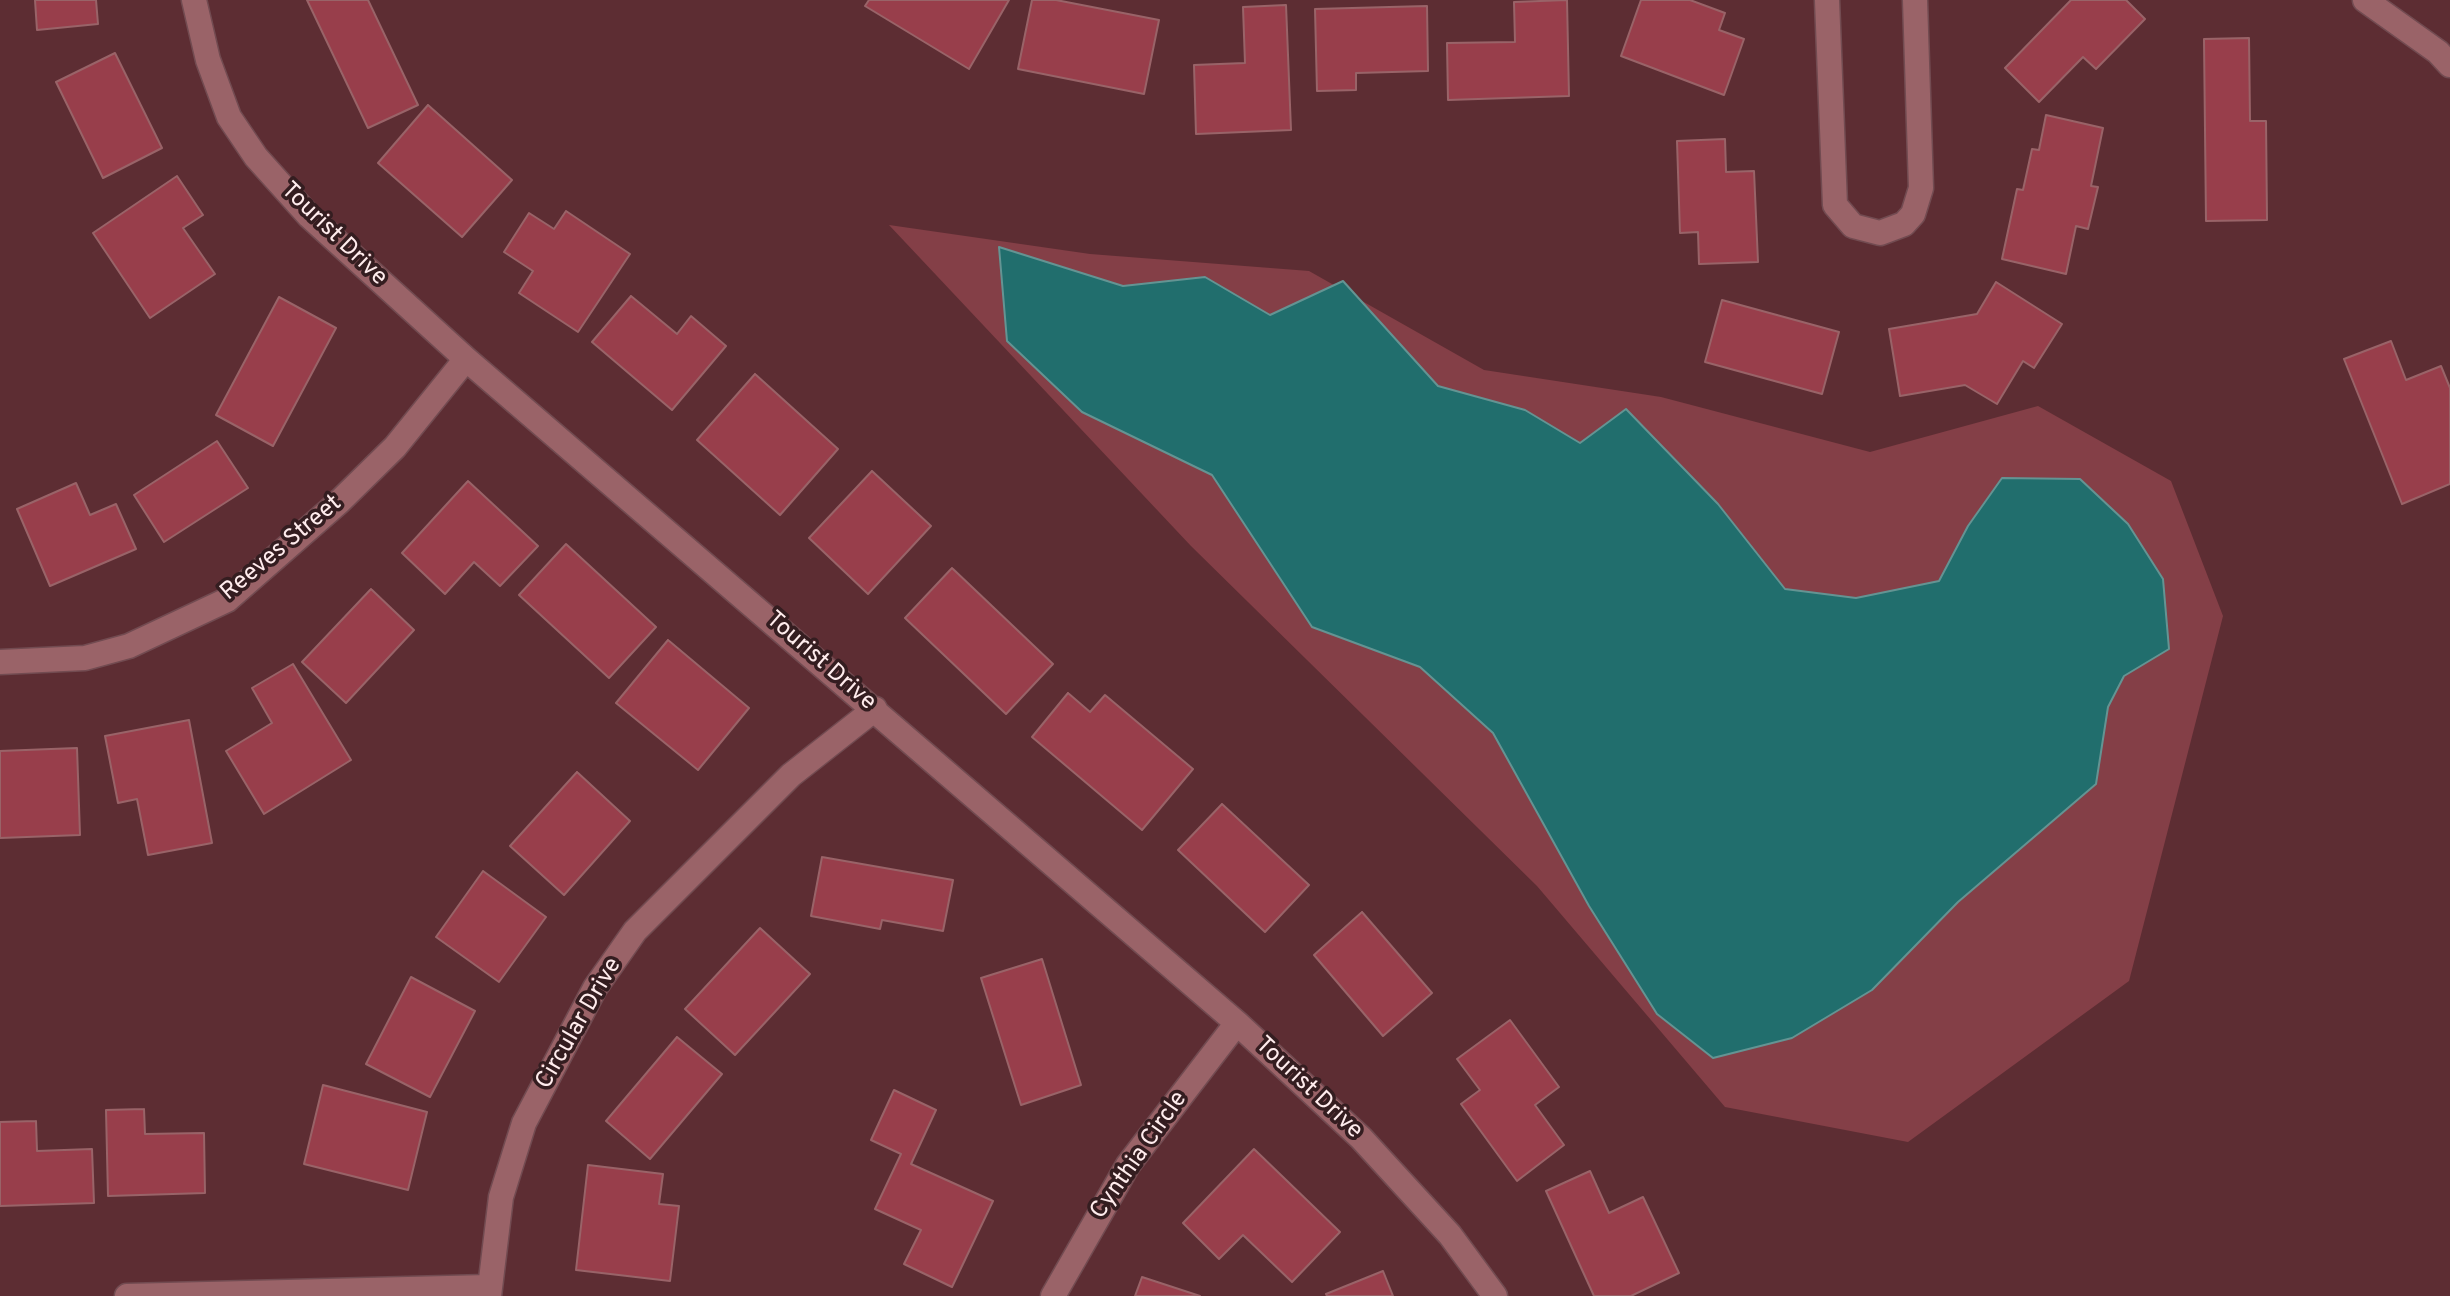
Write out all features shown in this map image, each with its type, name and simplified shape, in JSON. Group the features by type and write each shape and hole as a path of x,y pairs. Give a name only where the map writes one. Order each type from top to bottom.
{"street":[{"name":"Tourist Drive","path":"194,0 208,60 229,117 256,157 309,216 466,359 1237,1023 1361,1138 1450,1235 1495,1296"},
{"path":"1827,0 1835,205 1853,226 1880,233 1904,224 1919,201 1915,0"},
{"path":"2365,0 2438,52 2450,65"},
{"name":"Reeves Street","path":"0,662 85,658 129,646 227,600 339,502 395,447 466,359"},
{"name":"Circular Drive","path":"489,1292 501,1197 524,1123 595,988 635,931 791,775 875,709"},
{"name":"Cynthia Circle","path":"1053,1296 1128,1165 1237,1023"},
{"path":"127,1296 489,1292"}],"shaded area":[{"path":"889,225 1090,254 1309,271 1484,370 1661,397 1870,452 2038,406 2171,481 2223,616 2129,981 1908,1142 1725,1107 1537,886 1191,546"}],"water":[{"path":"999,247 1123,286 1205,277 1270,315 1343,281 1438,386 1525,410 1580,443 1626,409 1718,504 1785,589 1856,598 1939,581 1968,526 2002,478 2080,479 2128,524 2163,579 2169,649 2124,676 2108,707 2096,784 1958,902 1872,990 1792,1038 1713,1058 1657,1014 1589,906 1493,733 1420,667 1312,627 1212,475 1082,412 1007,341"}],"building":[{"path":"35,0 96,0 98,24 37,30"},
{"path":"307,0 368,0 418,105 368,128"},
{"path":"869,0 1009,0 969,69 865,6"},
{"path":"1032,0 1056,0 1159,20 1144,94 1018,69"},
{"path":"1567,0 1569,96 1448,100 1447,43 1515,42 1514,2"},
{"path":"1641,0 1690,0 1725,13 1719,30 1744,39 1724,95 1621,56"},
{"path":"2071,0 2126,0 2145,19 2096,69 2083,57 2039,102 2005,68"},
{"path":"1286,5 1291,130 1196,134 1194,65 1245,63 1243,7"},
{"path":"1427,6 1428,71 1356,73 1356,90 1317,91 1315,9"},
{"path":"2249,38 2250,121 2266,121 2267,220 2206,221 2204,39"},
{"path":"115,53 162,148 103,178 56,82"},
{"path":"428,105 512,180 462,237 378,163"},
{"path":"2046,115 2103,128 2091,186 2098,187 2088,229 2076,226 2066,274 2002,259 2017,189 2023,190 2032,149 2039,150"},
{"path":"1725,139 1726,172 1754,171 1758,262 1699,264 1698,232 1680,233 1677,141"},
{"path":"177,176 203,215 183,228 215,274 150,318 93,233"},
{"path":"566,211 630,254 578,332 519,293 533,271 504,252 529,213 554,229"},
{"path":"1996,282 2062,324 2034,368 2023,361 1997,404 1965,385 1900,396 1889,329 1977,314"},
{"path":"631,296 677,334 691,316 726,346 672,410 592,342"},
{"path":"279,297 336,328 273,446 216,415"},
{"path":"1722,300 1839,332 1822,394 1705,362"},
{"path":"2391,341 2406,380 2441,366 2450,388 2450,484 2402,504 2344,359"},
{"path":"755,374 838,449 780,515 697,440"},
{"path":"217,441 248,488 164,542 134,495"},
{"path":"872,471 931,526 868,594 809,538"},
{"path":"468,481 538,546 500,586 474,562 445,594 402,553"},
{"path":"76,483 90,515 116,504 136,549 50,586 17,509"},
{"path":"566,544 656,627 609,678 519,595"},
{"path":"952,568 1053,664 1006,714 905,618"},
{"path":"371,589 414,630 346,703 302,662"},
{"path":"668,640 749,708 698,770 616,703"},
{"path":"293,664 351,760 264,814 226,751 272,723 252,688"},
{"path":"1068,693 1090,712 1105,695 1193,769 1142,830 1032,737"},
{"path":"189,720 212,843 148,855 137,799 118,803 105,736"},
{"path":"77,748 80,835 0,838 0,751"},
{"path":"577,772 630,821 564,895 510,846"},
{"path":"1222,804 1309,885 1265,932 1178,850"},
{"path":"822,857 953,880 943,931 882,920 880,929 811,916"},
{"path":"483,871 546,917 499,982 436,937"},
{"path":"1362,912 1432,993 1383,1036 1314,955"},
{"path":"760,928 810,974 735,1055 685,1009"},
{"path":"1042,959 1081,1085 1021,1105 981,978"},
{"path":"411,977 475,1011 430,1097 366,1064"},
{"path":"1510,1020 1559,1087 1535,1105 1564,1145 1517,1181 1461,1104 1480,1090 1457,1059"},
{"path":"677,1037 722,1074 650,1159 606,1121"},
{"path":"323,1085 427,1112 408,1190 304,1164"},
{"path":"894,1090 936,1110 911,1164 993,1201 952,1287 904,1264 921,1230 875,1209 901,1154 871,1140"},
{"path":"144,1109 145,1134 204,1133 205,1193 108,1196 106,1110"},
{"path":"36,1121 37,1151 92,1149 94,1203 0,1206 0,1122"},
{"path":"1254,1149 1340,1232 1292,1282 1243,1235 1219,1259 1183,1223"},
{"path":"588,1165 663,1174 659,1204 679,1206 670,1281 576,1270"},
{"path":"1590,1171 1609,1213 1643,1197 1679,1273 1631,1296 1594,1296 1546,1191"},
{"path":"1383,1271 1393,1296 1326,1294"},
{"path":"1142,1277 1200,1296 1135,1296"}]}
